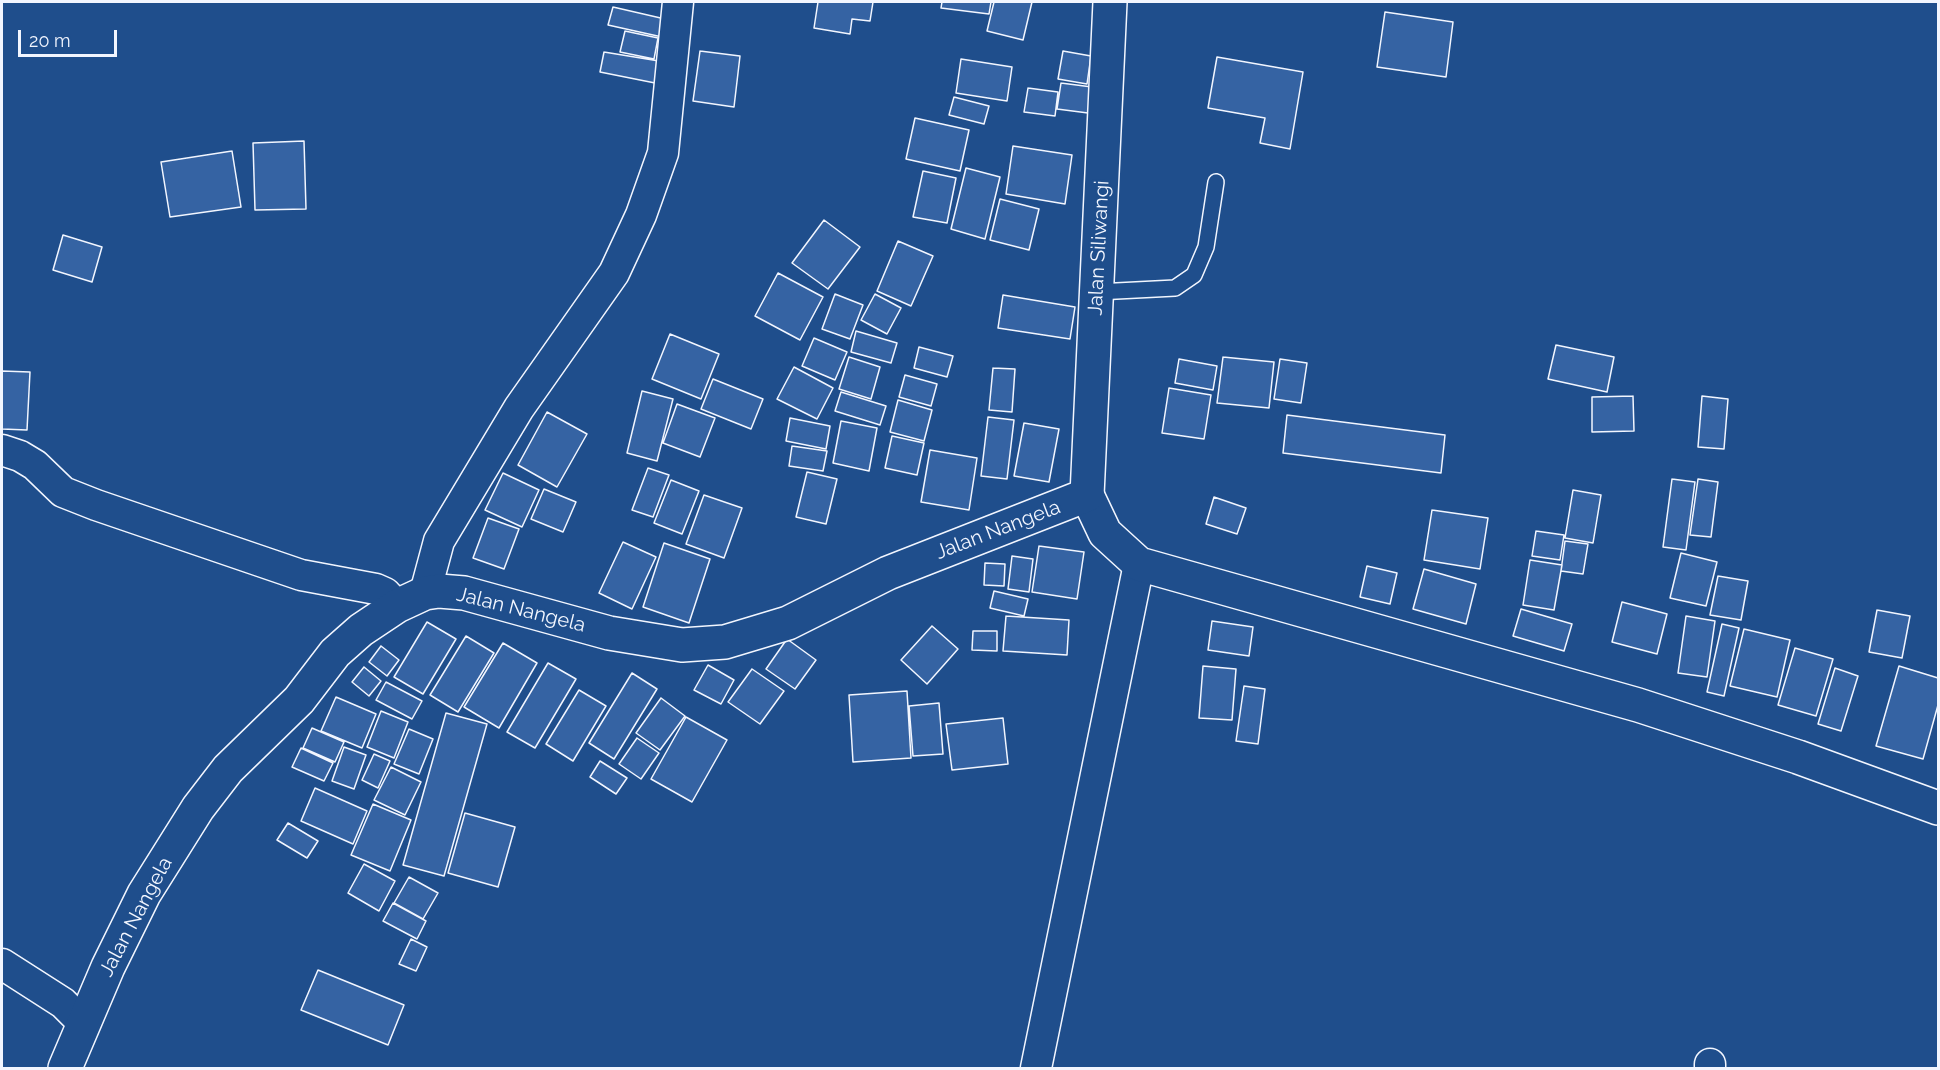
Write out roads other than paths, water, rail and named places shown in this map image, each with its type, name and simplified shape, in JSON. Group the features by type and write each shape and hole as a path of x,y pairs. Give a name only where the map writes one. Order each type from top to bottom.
{"main road":[{"name":"Jalan Siliwangi","path":"1087,495 1110,2"},
{"name":"Jalan Nangela","path":"65,1068 144,894 198,808 228,769 299,700 335,653 362,630 411,600 439,591 464,593 609,633 682,645 725,642 788,623 888,573 1087,495"},
{"path":"1087,495 1105,533 1139,564 1638,705 1798,757 1938,808"}],"street":[{"path":"2,450 28,460 63,492 96,505 301,575 376,589 411,600 439,541 519,408 614,273 641,215 663,153 678,2"},
{"path":"1036,1068 1139,564"},
{"path":"2,964 63,1003 84,1024"}],"lane":[{"path":"1097,292 1175,288 1194,275 1206,247 1216,182"}]}
